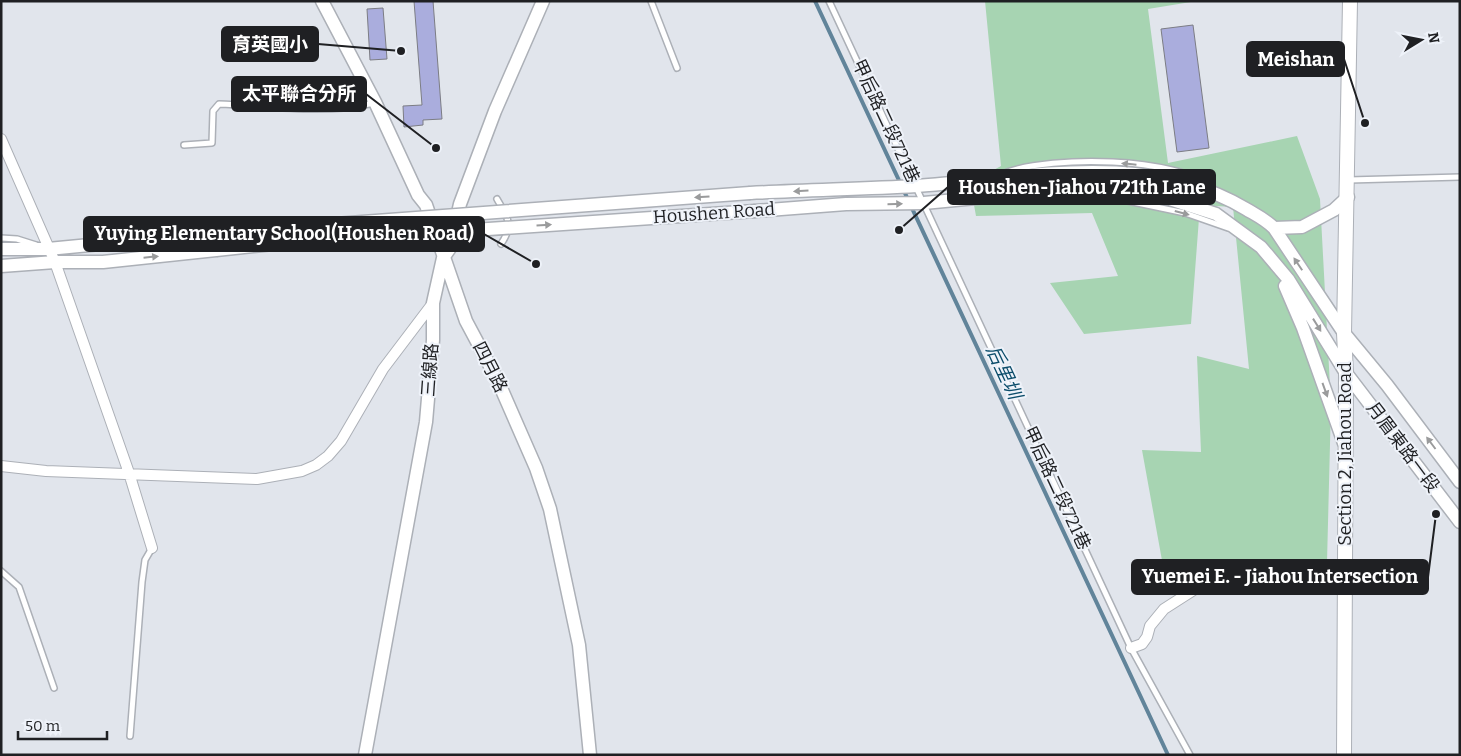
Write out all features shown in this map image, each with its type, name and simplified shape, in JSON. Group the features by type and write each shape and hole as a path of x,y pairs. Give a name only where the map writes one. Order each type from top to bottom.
{"main road":[{"name":"Section 2, Jiahou Road","path":"1344,755 1346,373 1344,334 1348,197 1350,1"}],"street":[{"name":"四月路","path":"322,1 375,102 418,195 426,205 466,321 498,381 536,468 550,509 579,645 590,755"},
{"name":"三線路","path":"365,755 426,422 433,340 433,303 443,258 450,248 460,204 484,138 543,1"},
{"path":"1,139 55,262 129,473 152,548"},
{"name":"Houshen Road","path":"1,248 48,248 215,233 750,194 916,186 1080,171 1145,174 1203,187 1266,220 1274,228 1344,334"},
{"name":"Houshen Road","path":"1,266 55,262 103,262 293,242 846,204 924,203 1082,188 1148,192 1216,214 1261,247 1288,279 1346,373"},
{"path":"1274,228 1302,227 1334,210 1348,197"},
{"path":"1275,263 1303,328 1345,445"},
{"path":"1,466 46,471 257,479 302,471 316,465 328,456 341,442 383,369 433,303"},
{"name":"月眉東路一段","path":"1344,334 1387,385 1460,482"},
{"name":"月眉東路一段","path":"1346,373 1460,522"},
{"path":"1131,648 1142,644 1150,626 1164,609 1228,568 1248,565 1303,578 1345,574"}],"lane":[{"path":"651,1 676,68"},
{"name":"甲后路二段721巷","path":"829,1 1131,648 1190,755"},
{"path":"184,145 212,143 213,111 219,104 299,108 355,107 375,102"},
{"path":"1348,180 1460,177"},
{"path":"497,199 508,218 509,232 501,244"},
{"path":"1,238 17,239 48,248"},
{"path":"130,736 142,582 145,560 152,548"},
{"path":"1,571 19,587 54,688"}],"green space":[{"path":"985,1 1197,1 1148,9 1168,163 1297,136 1320,199 1331,405 1327,562 1228,569 1167,588 1142,450 1201,452 1197,356 1249,369 1233,207 1200,205 1191,324 1084,334 1050,283 1118,276 1092,213 976,216 970,183 1001,166"}],"building":[{"path":"414,1 433,1 442,119 423,120 423,125 404,127 403,106 422,105"},
{"path":"383,8 387,59 370,60 367,9"},
{"path":"1193,25 1209,148 1177,152 1161,29"}],"waterway":[{"name":"后里圳","path":"815,1 1168,755"}],"place":[{"name":"育英國小","path":"401,51"},
{"name":"Meishan","path":"1365,123"},
{"name":"太平聯合分所","path":"436,148"},
{"name":"Houshen-Jiahou 721th Lane","path":"899,230"},
{"name":"Yuying Elementary School(Houshen Road)","path":"536,264"},
{"name":"Yuemei E. - Jiahou Intersection","path":"1436,514"}]}
